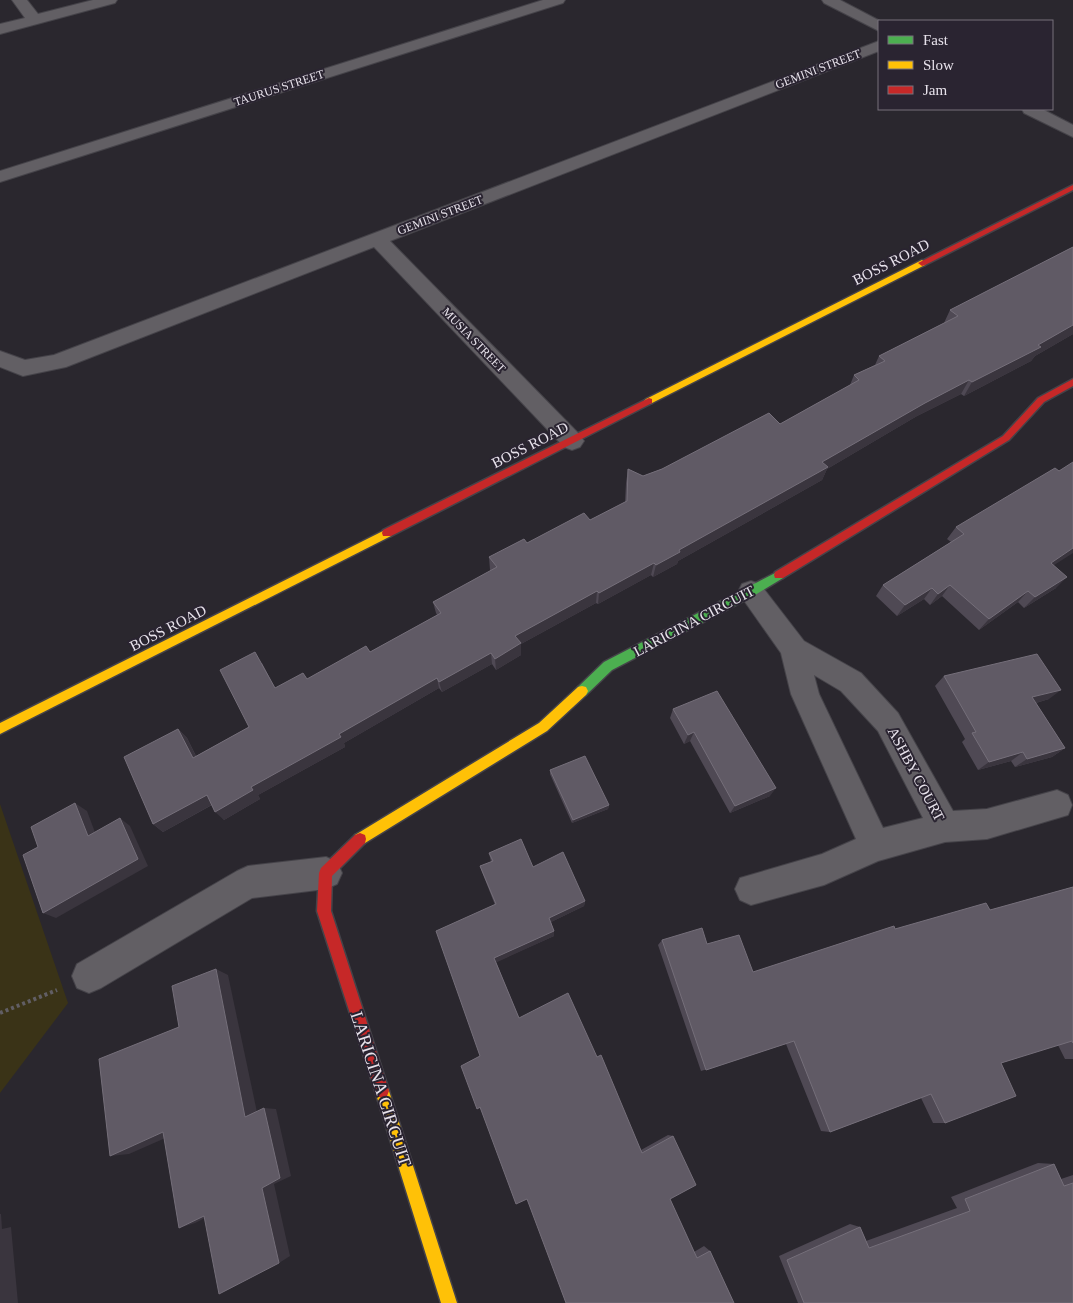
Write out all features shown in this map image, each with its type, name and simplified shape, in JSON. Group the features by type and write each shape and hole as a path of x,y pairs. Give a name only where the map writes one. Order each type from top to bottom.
{"street":[{"path":"18,0 34,20"},
{"path":"0,29 110,0"},
{"name":"TAURUS STREET","path":"0,177 558,0"},
{"path":"829,0 878,26"},
{"name":"GEMINI STREET","path":"0,358 23,368 58,362 878,46"},
{"path":"1032,110 1073,132"},
{"name":"BOSS ROAD","path":"0,729 1073,187"},
{"name":"MUSIA STREET","path":"377,239 572,441"},
{"name":"LARICINA CIRCUIT","path":"449,1303 324,911 326,873 356,841 543,727 608,666 751,592 1006,438 1041,400 1073,382"},
{"name":"ASHBY COURT","path":"751,592 794,649 851,682 888,722 944,827"},
{"name":"ASHBY COURT","path":"794,649 805,694 875,846"},
{"name":"ASHBY COURT","path":"751,889 824,869 875,846 944,827 987,824 1057,805"},
{"path":"89,976 248,882 326,873"}],"path":[{"path":"0,1013 21,1006 89,976"}],"shaded area":[{"path":"0,804 68,1003 0,1093"}],"building":[{"path":"1073,247 1073,325 1038,345 1041,347 972,382 969,380 925,403 822,462 828,467 679,550 680,552 656,565 654,563 599,593 597,591 515,636 521,643 495,659 491,653 439,682 437,678 339,734 341,737 251,787 253,790 215,812 207,795 153,824 124,757 178,729 193,758 249,727 220,670 255,652 275,688 303,673 307,679 366,646 370,652 441,613 433,602 497,567 489,557 524,539 527,543 584,513 590,520 627,501 628,469 643,476 662,469 769,413 780,424 859,380 854,375 885,361 879,356 958,316 950,310"},
{"path":"1073,462 1073,548 1051,563 1067,577 1035,597 1028,591 989,619 950,585 938,594 932,588 905,605 883,585 964,534 956,527 1055,468 1059,471"},
{"path":"1037,654 1061,690 1032,697 1065,748 1027,759 1023,752 989,762 972,733 976,732 944,676"},
{"path":"717,691 776,788 735,806 694,732 688,735 673,709"},
{"path":"585,756 609,805 573,820 550,770"},
{"path":"75,803 88,836 120,818 138,859 43,913 23,855 38,847 31,827"},
{"path":"521,839 533,867 563,852 585,901 549,918 554,931 494,958 519,1018 568,993 597,1057 601,1055 642,1153 673,1136 696,1185 670,1199 697,1258 710,1251 734,1303 566,1303 527,1199 516,1204 480,1107 477,1109 461,1066 480,1056 436,931 496,904 480,866 493,861 489,853"},
{"path":"1073,887 1073,1043 1072,1041 1001,1063 1016,1096 945,1123 931,1094 830,1132 794,1041 706,1070 662,940 702,928 707,944 739,935 753,972 894,926 895,929 986,903 990,910"},
{"path":"216,969 245,1117 264,1108 280,1178 262,1188 279,1263 219,1294 204,1216 179,1228 163,1132 110,1156 99,1059 179,1027 172,986"},
{"path":"1054,1164 1064,1186 1073,1183 1073,1303 804,1303 787,1260 860,1227 869,1248 970,1211 965,1199"}],"traffic: fast":[{"path":"582,691 608,666 751,592 779,575"}],"traffic: slow":[{"path":"649,401 922,263"},
{"path":"0,729 387,533"},
{"path":"360,839 543,727 582,691"},
{"path":"382,1091 449,1303"}],"traffic: jam":[{"path":"922,263 1073,187"},
{"path":"779,575 1006,438 1041,400 1073,382"},
{"path":"387,533 649,401"},
{"path":"360,839 326,873 324,911 382,1091"}]}
